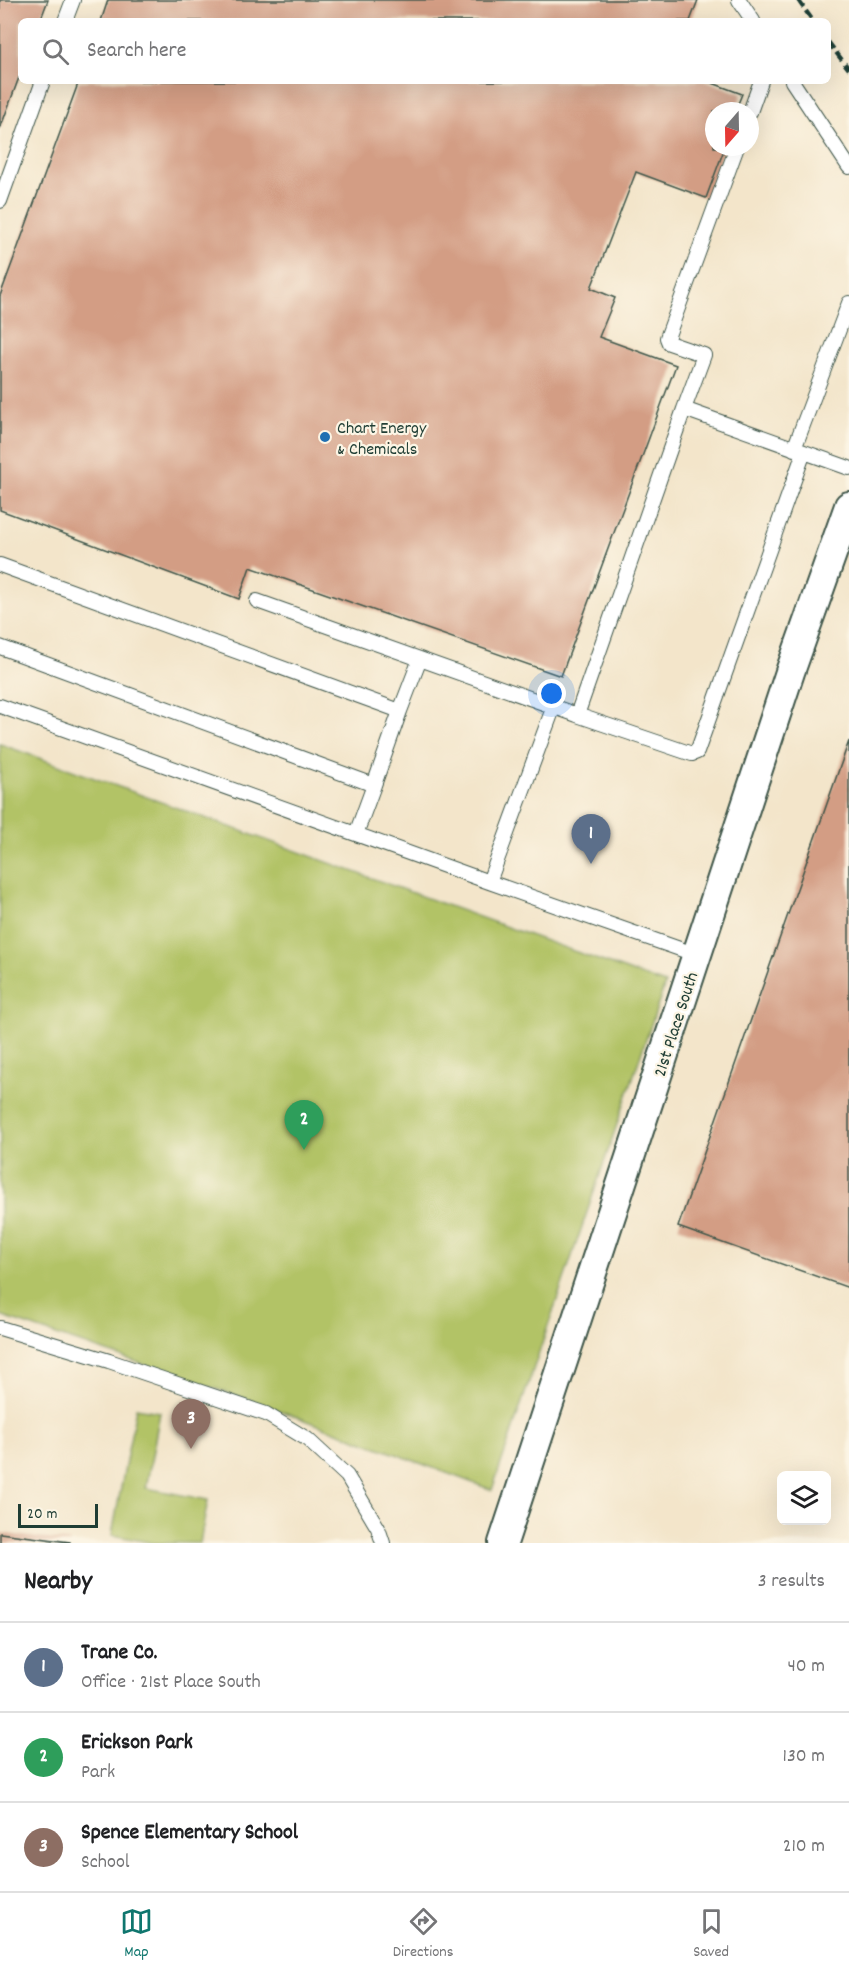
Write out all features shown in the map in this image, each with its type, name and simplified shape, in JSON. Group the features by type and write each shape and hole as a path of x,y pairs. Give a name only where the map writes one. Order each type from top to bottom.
{"street":[{"name":"21st Place South","path":"503,1543 790,672 849,506"}],"lane":[{"path":"66,18 73,0"},
{"path":"739,0 751,18"},
{"path":"0,201 42,84"},
{"path":"754,102 760,84"},
{"path":"794,84 849,167"},
{"path":"577,714 704,355 669,342 668,338 734,156"},
{"path":"257,602 692,754 697,752 849,303"},
{"path":"684,409 849,468"},
{"path":"0,565 400,711"},
{"path":"0,647 374,785"},
{"path":"356,834 420,659"},
{"path":"0,706 697,955"},
{"path":"489,882 554,706"},
{"path":"0,1328 109,1361 266,1414 307,1439 347,1476 378,1528 383,1543"}],"green space":[{"path":"0,744 665,984 492,1490 273,1408 0,1316"},
{"path":"136,1408 160,1412 146,1488 208,1500 200,1543 153,1543 112,1535"}],"building":[{"path":"0,0 48,0 41,18 18,18 18,80 0,129"},
{"path":"108,0 698,0 691,18 102,18"},
{"name":"Chart Energy & Chemicals","path":"78,84 715,84 742,94 739,102 705,102 705,156 722,156 706,198 636,172 591,288 615,298 599,337 676,365 561,676 250,567 239,599 0,510 0,296"},
{"path":"849,741 849,1288 678,1227"},
{"path":"0,1533 70,1542 70,1543 0,1543"}],"railway":[{"path":"798,0 811,18"},
{"path":"831,46 849,69"}],"place":[{"name":"Chart Energy & Chemicals","path":"325,437"},
{"name":"Trane Co.","path":"591,864"},
{"name":"Erickson Park","path":"304,1150"},
{"name":"Spence Elementary School","path":"191,1449"}]}
